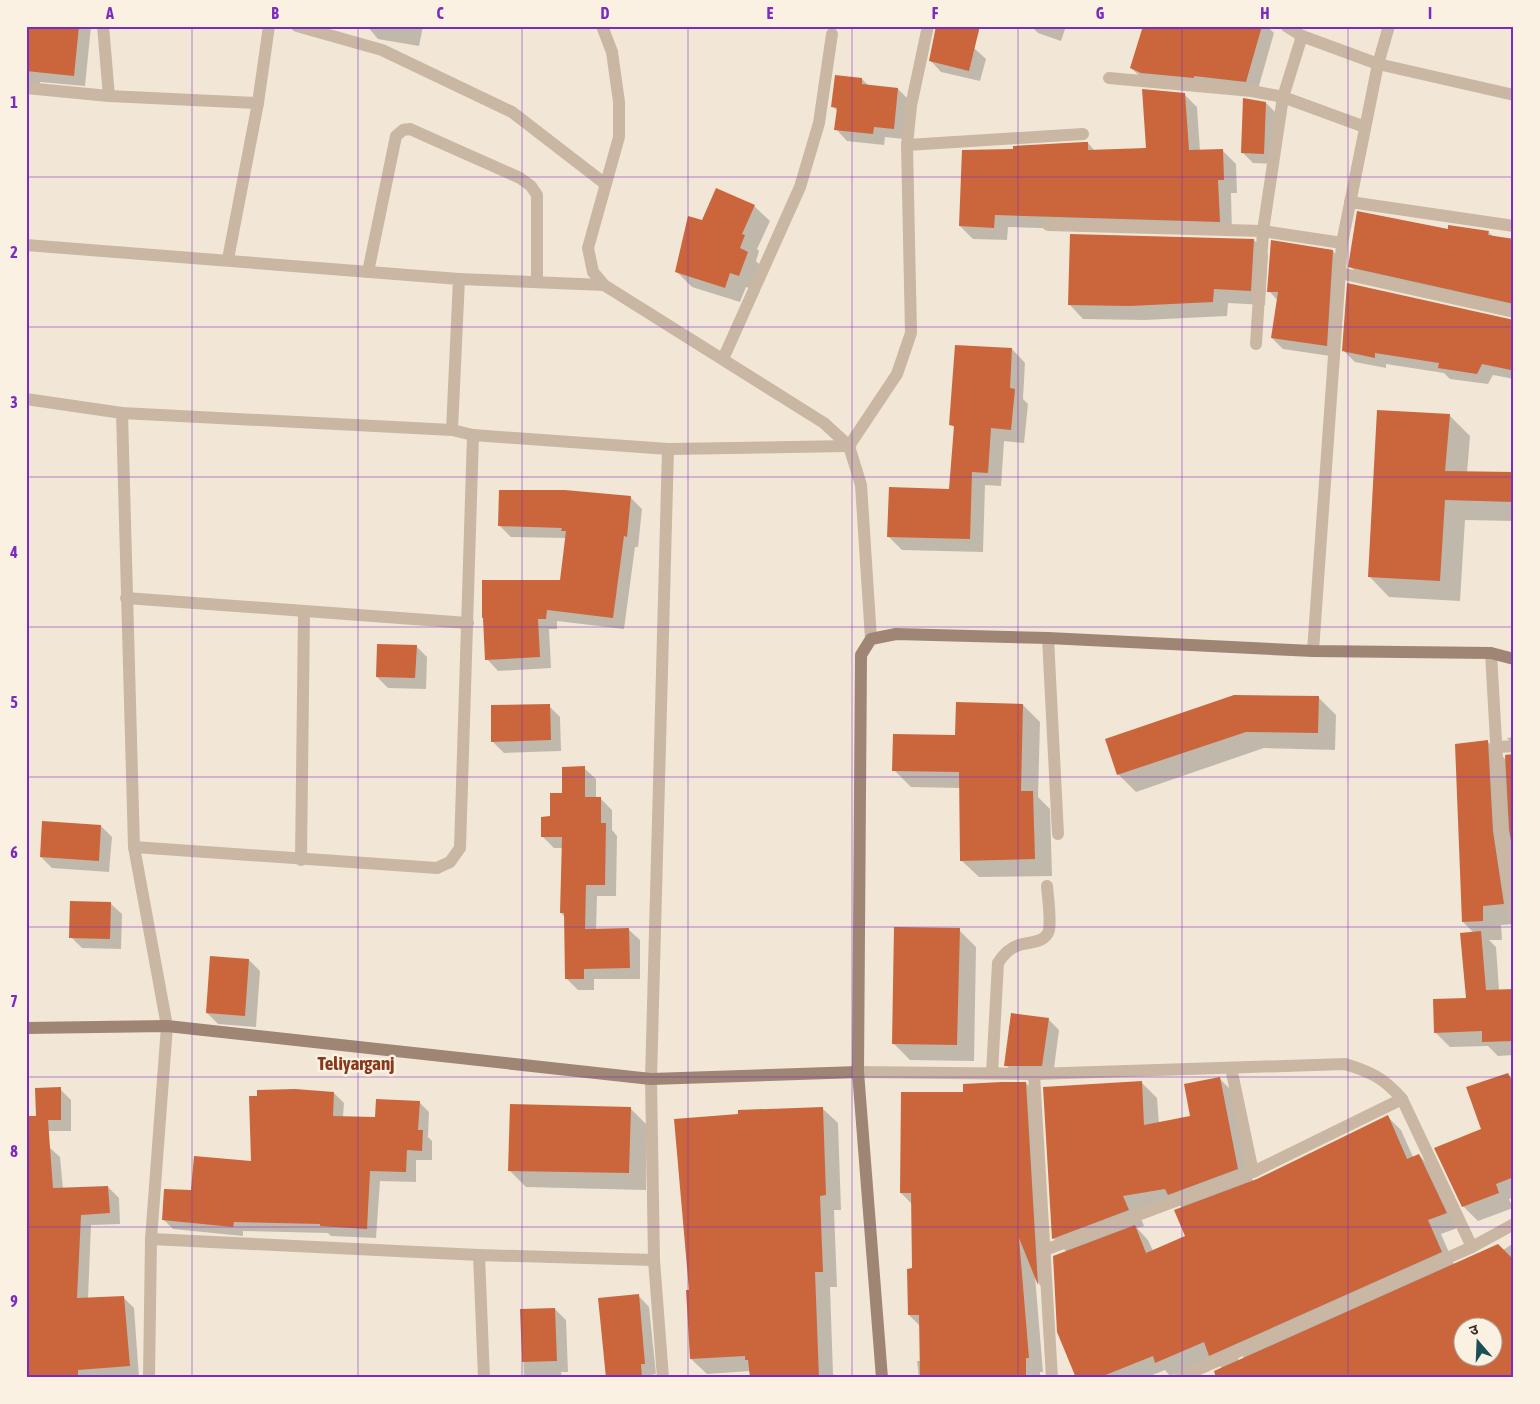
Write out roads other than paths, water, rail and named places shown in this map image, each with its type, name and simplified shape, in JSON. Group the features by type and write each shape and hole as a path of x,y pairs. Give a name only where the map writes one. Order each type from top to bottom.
{"street":[{"path":"103,26 110,96"},
{"path":"228,260 258,102 269,26"},
{"path":"297,26 382,50 512,112 604,183"},
{"path":"602,26 612,52 619,102 619,137 604,183 588,248 593,272 604,285 824,423 849,446 861,485 870,639 861,655 858,1072 882,1378"},
{"path":"849,446 897,374 911,333 907,145 911,106 928,26"},
{"path":"1286,26 1302,36 1378,64 1514,95"},
{"path":"1313,650 1342,243 1378,64 1389,26"},
{"path":"723,360 800,187 819,123 832,34"},
{"path":"1256,344 1263,232 1283,97 1302,36"},
{"path":"1109,78 1252,91 1283,97 1365,127"},
{"path":"26,88 110,96 258,102"},
{"path":"368,272 396,136 403,130 410,129 520,178 531,186 537,195 537,282"},
{"path":"907,145 1083,134"},
{"path":"1350,202 1514,226"},
{"path":"1048,225 1263,232 1342,243"},
{"path":"26,245 459,279 604,285"},
{"path":"1340,273 1514,312"},
{"path":"452,430 459,279"},
{"path":"26,399 122,413 452,430 473,436 668,449 849,446"},
{"path":"122,413 134,847 167,1026 151,1239 149,1378"},
{"path":"134,847 437,868 450,862 460,848 473,436"},
{"path":"663,1378 654,1260 651,1079 668,449"},
{"path":"126,598 468,623"},
{"path":"302,860 304,611"},
{"path":"870,639 896,634 1048,638 1313,650 1491,653 1514,659"},
{"path":"1048,638 1058,834"},
{"path":"1491,653 1498,747 1508,829 1514,916"},
{"path":"1498,747 1514,746"},
{"path":"992,1073 998,963 1004,954 1017,946 1044,938 1048,931 1047,886"},
{"path":"26,1028 167,1026 651,1079 858,1072 1034,1074 1345,1064 1373,1073 1389,1084 1402,1099 1472,1247"},
{"path":"1230,1068 1253,1172"},
{"path":"1034,1074 1052,1378"},
{"path":"1045,1250 1253,1172 1402,1099"},
{"path":"1179,1378 1472,1247 1514,1224"},
{"path":"151,1239 479,1255 654,1260"},
{"path":"479,1255 484,1378"}],"district":[{"name":"Teliyarganj","path":"356,1063"}]}
